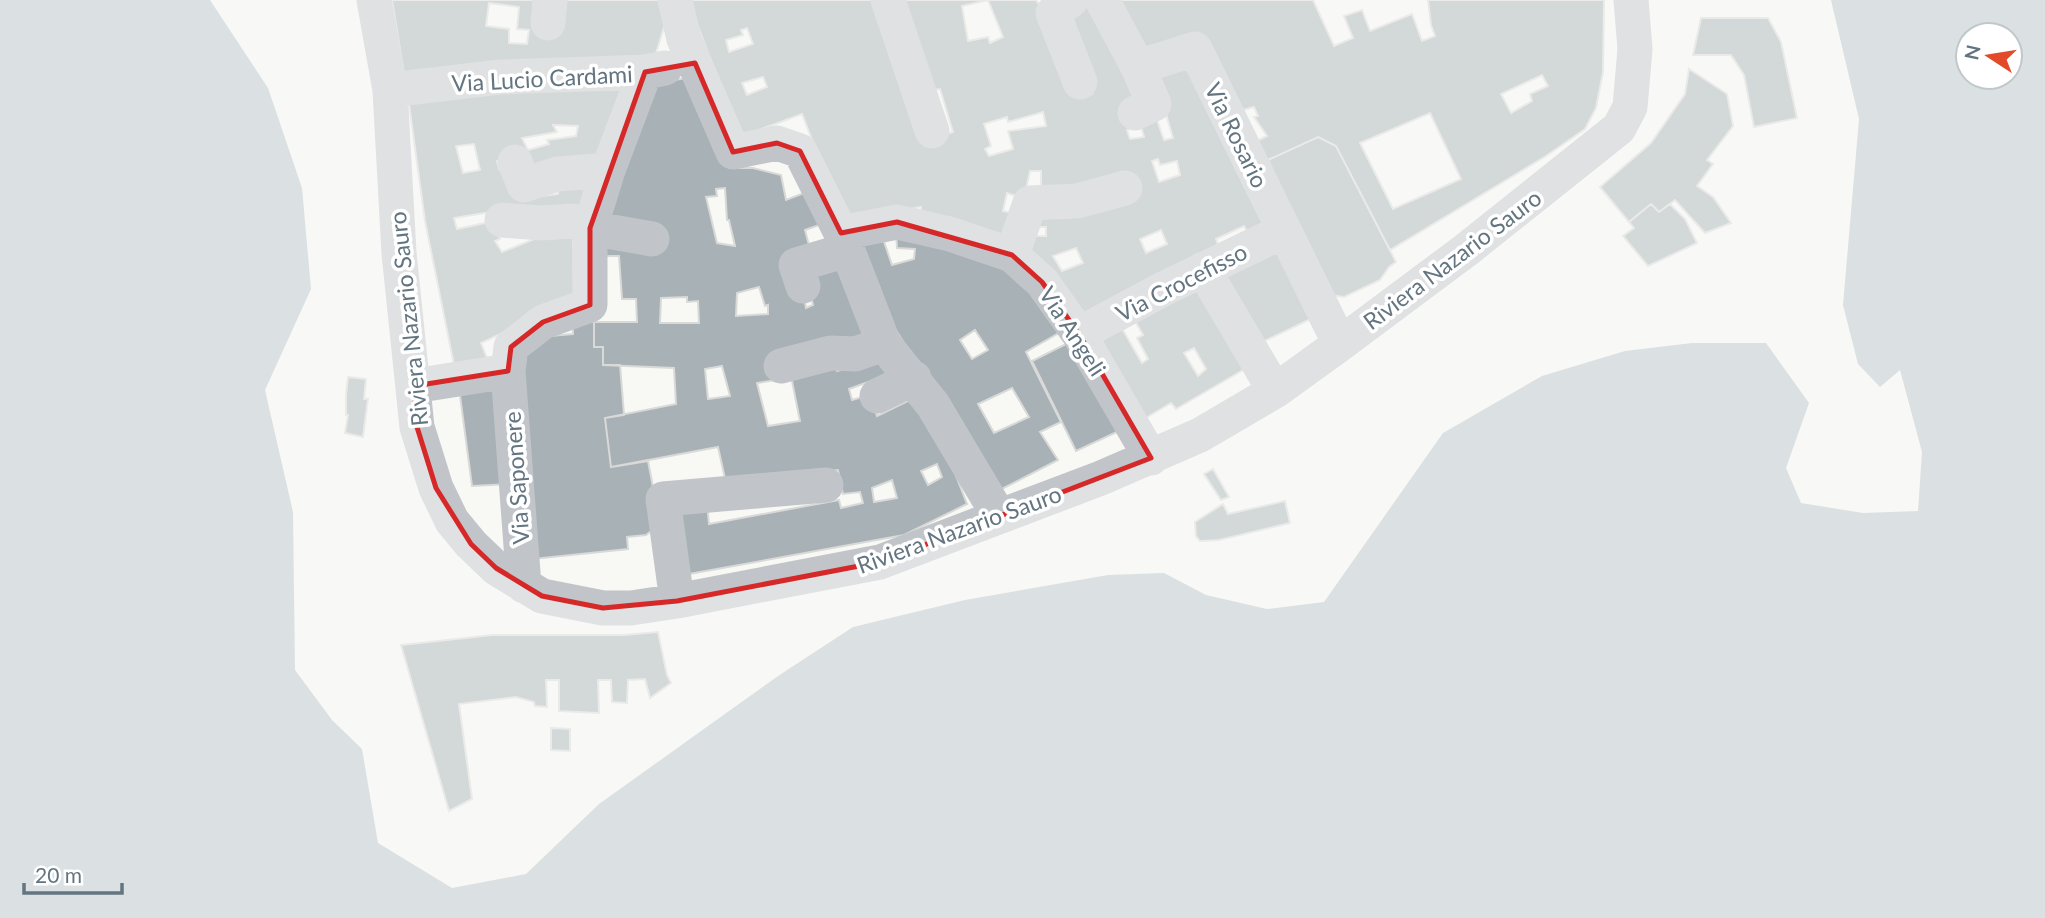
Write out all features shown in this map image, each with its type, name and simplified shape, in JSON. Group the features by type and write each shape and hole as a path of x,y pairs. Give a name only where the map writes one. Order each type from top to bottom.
{"street":[{"name":"Riviera Nazario Sauro","path":"374,0 390,90 401,276 417,428 436,488 452,521 496,568 542,596 603,608 631,608 677,601 880,562 1151,457 1200,435 1275,391 1466,250 1619,128 1630,107 1635,49 1631,0"},
{"path":"675,0 684,39 733,152 776,144 800,152 844,242 884,344 933,405 999,516"},
{"path":"888,0 932,131"},
{"path":"1071,0 1053,13 1080,82"},
{"path":"1102,0 1138,67 1154,104 1135,113"},
{"name":"Via Rosario","path":"1138,67 1195,49 1340,344"},
{"name":"Via Lucio Cardami","path":"390,90 500,77 645,72 695,63"},
{"path":"414,386 508,371 511,347 543,322 590,305 590,228 608,170 645,72"},
{"path":"515,162 524,185 557,174 608,170"},
{"path":"1012,255 1030,204 1077,201 1125,188"},
{"path":"502,220 542,223 573,221 590,228 652,239"},
{"name":"Via Angeli","path":"803,286 796,265 844,242 897,222 950,234 1012,255 1042,282 1079,334 1151,457"},
{"name":"Via Crocefisso","path":"1079,334 1284,231"},
{"path":"1203,270 1275,391"},
{"path":"781,366 831,353 855,354 884,344"},
{"name":"Via Saponere","path":"508,371 524,586"},
{"path":"877,396 914,378"},
{"path":"677,601 663,499 826,485"}],"highlighted area":[{"path":"695,63 733,152 777,143 800,151 841,233 897,222 1012,255 1042,282 1079,334 1151,458 880,562 677,601 603,608 542,596 496,568 471,544 436,488 417,427 414,386 508,371 511,347 543,322 590,305 590,228 645,72"}],"shaded area":[{"path":"0,0 210,0 268,88 302,188 311,289 265,390 293,512 295,670 332,720 362,749 378,843 452,888 526,874 599,804 778,676 853,627 965,600 1108,575 1164,573 1206,595 1267,609 1324,602 1443,433 1542,376 1625,351 1692,343 1766,343 1809,403 1786,468 1801,503 1863,513 1918,511 1922,452 1900,370 1880,387 1858,364 1843,305 1859,119 1831,0 2045,0 2045,918 0,918"}],"building":[{"path":"392,0 666,0 665,24 653,63 405,80","holes":["489,3 519,7 517,29 529,30 527,44 509,43 509,29 486,26"]},
{"path":"688,0 877,0 925,140 953,132 940,89 924,91 897,0 988,0 1036,0 1078,98 1092,94 1064,15 1095,1 1143,100 1131,129 1127,130 1130,139 1144,137 1139,120 1156,117 1164,140 1173,138 1153,70 1185,57 1273,230 1251,238 1244,226 1216,239 1221,253 1080,329 1033,265 1024,236 1046,236 1046,227 1030,227 1041,192 1041,171 1030,171 1024,199 1007,193 1003,211 1022,215 1011,247 921,220 921,207 844,222 802,114 740,137","holes":["988,0 1003,37 990,43 988,37 968,41 962,6","747,28 753,44 729,52 726,40 743,35 741,30","763,77 767,87 747,95 742,83","1043,112 1046,126 1008,131 1013,149 989,156 985,149 991,146 984,124 1007,117 1008,122","1158,159 1160,165 1177,161 1180,175 1159,182 1152,161","1161,230 1167,244 1146,253 1140,239","1076,248 1083,263 1062,271 1053,256"]},
{"path":"1115,0 1313,0 1334,46 1353,38 1344,16 1362,10 1370,31 1412,14 1422,41 1435,36 1428,0 1604,0 1603,72 1596,108 1585,129 1546,156 1390,250 1336,146 1318,137 1268,160 1250,144 1267,136 1254,117 1258,116 1254,107 1239,111 1204,38 1142,56","holes":["1542,75 1548,86 1530,94 1532,101 1511,113 1501,94","1430,113 1461,179 1393,209 1360,143"]},
{"path":"1701,18 1768,18 1781,42 1797,118 1754,127 1744,75 1731,55 1693,55"},
{"path":"1689,69 1727,94 1733,126 1707,160 1713,164 1697,186 1713,197 1731,223 1705,233 1675,200 1659,212 1651,204 1629,222 1600,187 1651,143 1685,94"},
{"path":"695,77 729,168 753,168 781,175 786,200 812,190 828,222 805,230 811,253 786,260 795,293 803,291 806,308 813,305 807,277 842,264 870,337 830,351 769,362 776,380 757,383 768,426 800,421 790,371 809,369 808,364 833,357 837,371 857,366 885,351 896,372 849,389 852,400 870,395 877,416 918,396 949,458 967,504 904,535 689,574 677,511 707,504 709,524 839,500 841,508 863,503 860,492 843,494 838,470 726,483 718,447 611,467 605,418 676,404 674,368 603,365 603,347 594,347 594,322 637,322 636,299 622,299 619,256 603,256 606,238 665,245 666,238 606,228 635,117 652,83","holes":["725,188 727,220 735,246 717,243 706,197 717,196 716,189","759,287 765,306 768,305 768,314 736,316 737,293","687,297 687,302 698,301 699,323 660,323 661,298","722,366 730,396 708,399 705,369","937,464 942,477 928,485 921,471","892,480 897,498 874,502 872,488"]},
{"path":"626,82 600,161 525,177 518,155 497,161 499,169 535,197 558,194 557,180 590,177 578,214 515,208 454,218 457,229 494,221 500,239 495,241 502,252 539,237 573,228 574,300 481,343 490,365 456,375 425,221 408,97","holes":["553,125 578,126 576,136 547,140 549,144 528,150 522,138 557,132","474,144 480,170 463,173 456,146"]},
{"path":"1318,137 1336,146 1396,262 1380,280 1344,297 1332,295 1268,160"},
{"path":"1651,204 1659,212 1670,204 1685,219 1697,243 1648,266 1623,236 1634,228 1629,222"},
{"path":"896,232 1018,274 1064,330 1026,352 1061,422 1040,432 1058,460 998,491 864,280 849,239 881,233 892,265 914,259 915,249 897,248","holes":["975,330 988,350 972,359 960,340","1012,388 1029,417 994,433 978,404"]},
{"path":"1278,241 1315,317 1256,345 1213,271"},
{"path":"1202,286 1250,366 1176,409 1171,403 1139,422 1090,338","holes":["1135,321 1143,335 1137,338 1148,359 1142,363 1123,330","1194,348 1206,369 1198,376 1184,353"]},
{"path":"573,322 594,322 594,347 603,347 603,365 620,365 624,415 605,418 611,467 648,461 660,524 646,535 627,537 628,549 533,559 518,355 538,337 573,334"},
{"path":"1072,341 1119,431 1076,451 1032,361"},
{"path":"348,377 366,379 364,399 368,399 363,437 345,433"},
{"path":"502,381 510,484 472,486 459,388"},
{"path":"1213,469 1229,497 1221,500 1204,474"},
{"path":"1285,501 1290,523 1219,540 1200,541 1196,536 1195,522 1223,504 1228,514"},
{"path":"658,632 671,683 650,698 645,679 628,680 627,703 612,702 611,680 598,680 599,713 559,711 559,680 546,680 547,707 535,706 534,702 516,697 459,704 472,799 449,811 401,645 493,635 624,635"},
{"path":"551,728 570,729 570,751 551,750"}]}
